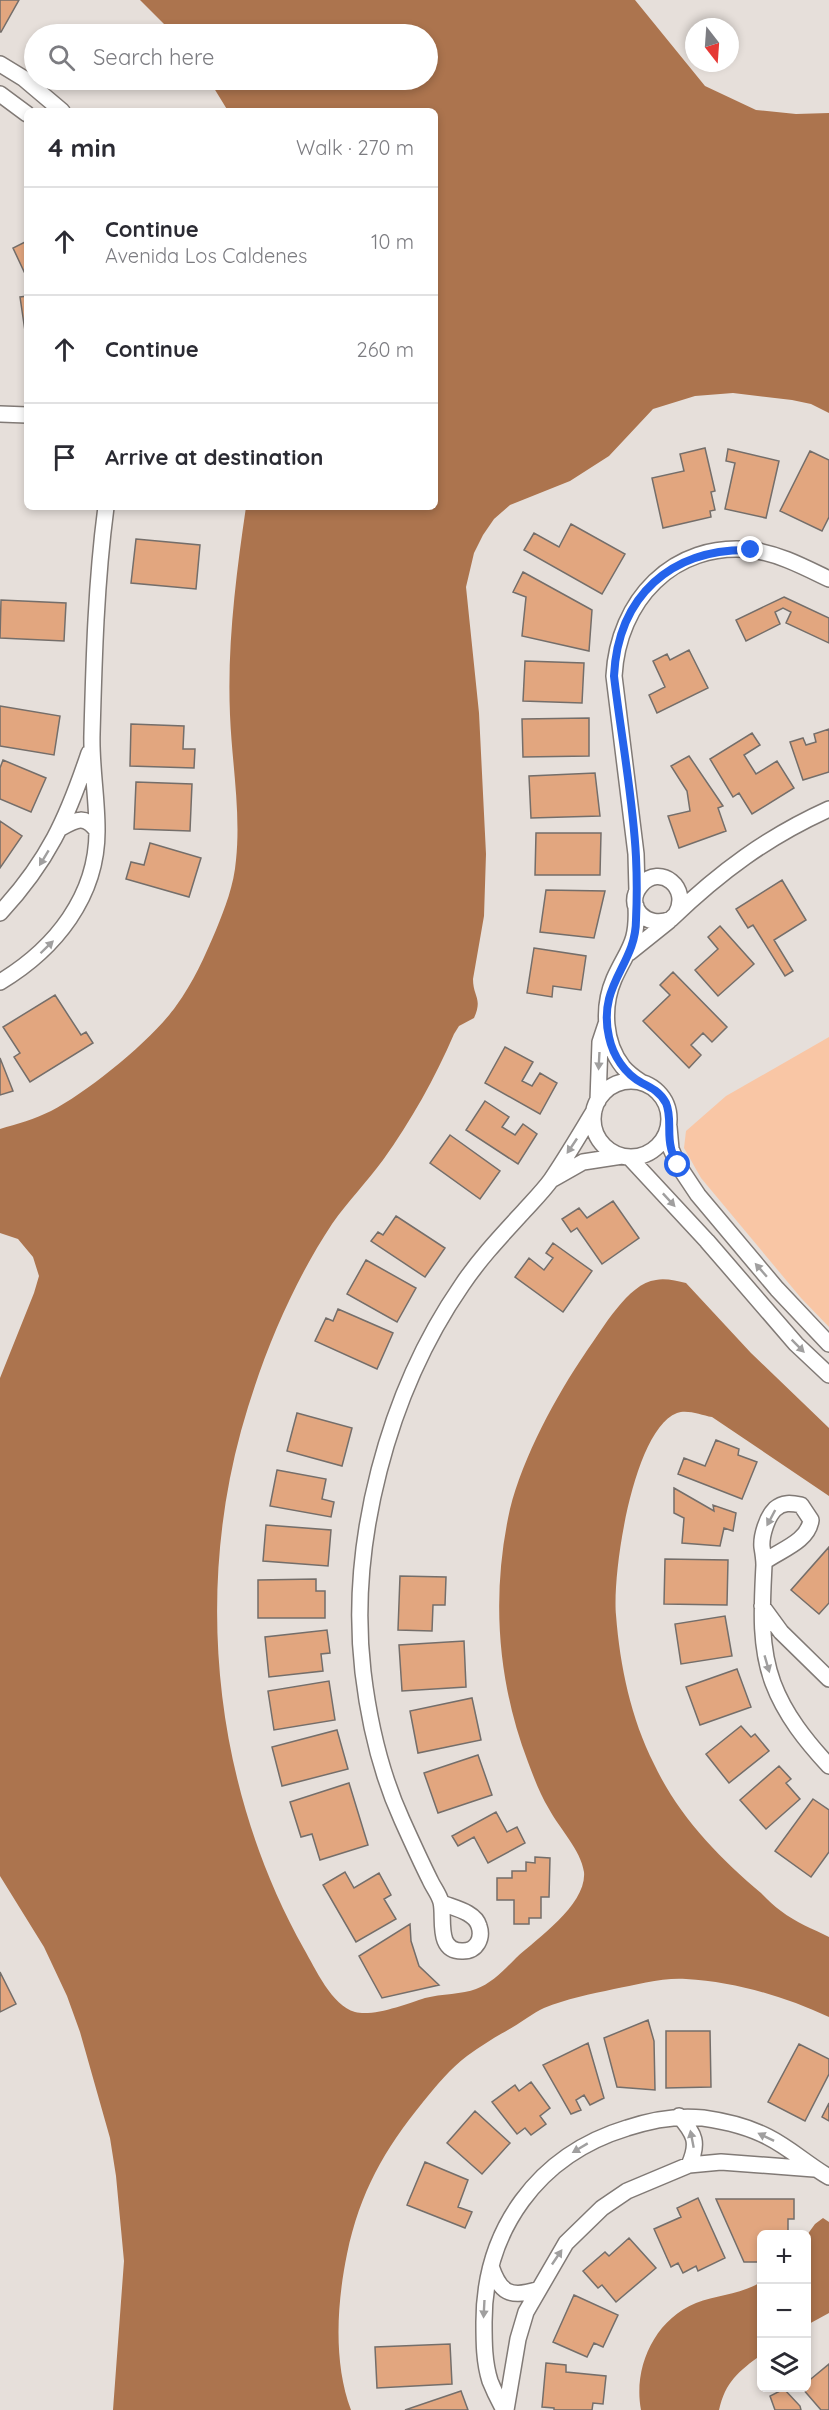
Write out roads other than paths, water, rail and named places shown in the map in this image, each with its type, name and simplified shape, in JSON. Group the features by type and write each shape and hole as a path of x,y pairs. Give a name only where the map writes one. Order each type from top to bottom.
{"street":[{"path":"0,64 24,81"},
{"path":"38,90 59,108"},
{"path":"0,94 24,111"},
{"path":"31,108 37,99 45,95"},
{"path":"0,414 24,415"},
{"path":"0,982 44,950 72,917 87,886 92,869 97,831 91,747 93,663 106,510"},
{"path":"641,1083 624,1069 614,1053 606,1007 614,980 630,953 637,922 636,854 614,676 615,655 620,633 641,596 663,576 688,560 710,552 730,549 774,554 829,579"},
{"path":"0,914 40,865 61,828 91,747"},
{"path":"630,953 674,917 708,884 764,843 790,826 829,809"},
{"path":"61,828 75,820 91,823 97,831"},
{"path":"636,854 661,878 677,886 682,900 674,917 664,922 649,921 638,910 636,897 645,881 661,878 684,884 708,884"},
{"path":"607,1021 600,1042 594,1123 603,1144 611,1152 626,1156 707,1241 796,1344 829,1375"},
{"path":"442,1903 401,1818 387,1783 368,1705 363,1670 361,1596 370,1516 387,1439 400,1404 461,1286 550,1181 606,1092 616,1085 628,1082 651,1087 660,1095 669,1116 671,1149 678,1165 698,1195 777,1289 829,1344"},
{"path":"550,1181 583,1162 640,1156 658,1146 669,1127"},
{"path":"764,1562 762,1628 765,1655 773,1684 806,1742 829,1766"},
{"path":"762,1606 781,1632 829,1679"},
{"path":"679,2116 691,2131 695,2142 694,2155 689,2165"},
{"path":"505,2410 490,2381 484,2352 486,2290 490,2263 504,2230 521,2200 544,2175 569,2154 608,2134 679,2116 722,2121 758,2133 790,2150 814,2169 829,2177"},
{"path":"505,2410 518,2339 526,2312 566,2243 602,2208 627,2191 689,2165 722,2162 814,2169"},
{"path":"490,2263 496,2282 508,2292 520,2295 537,2290"}]}
